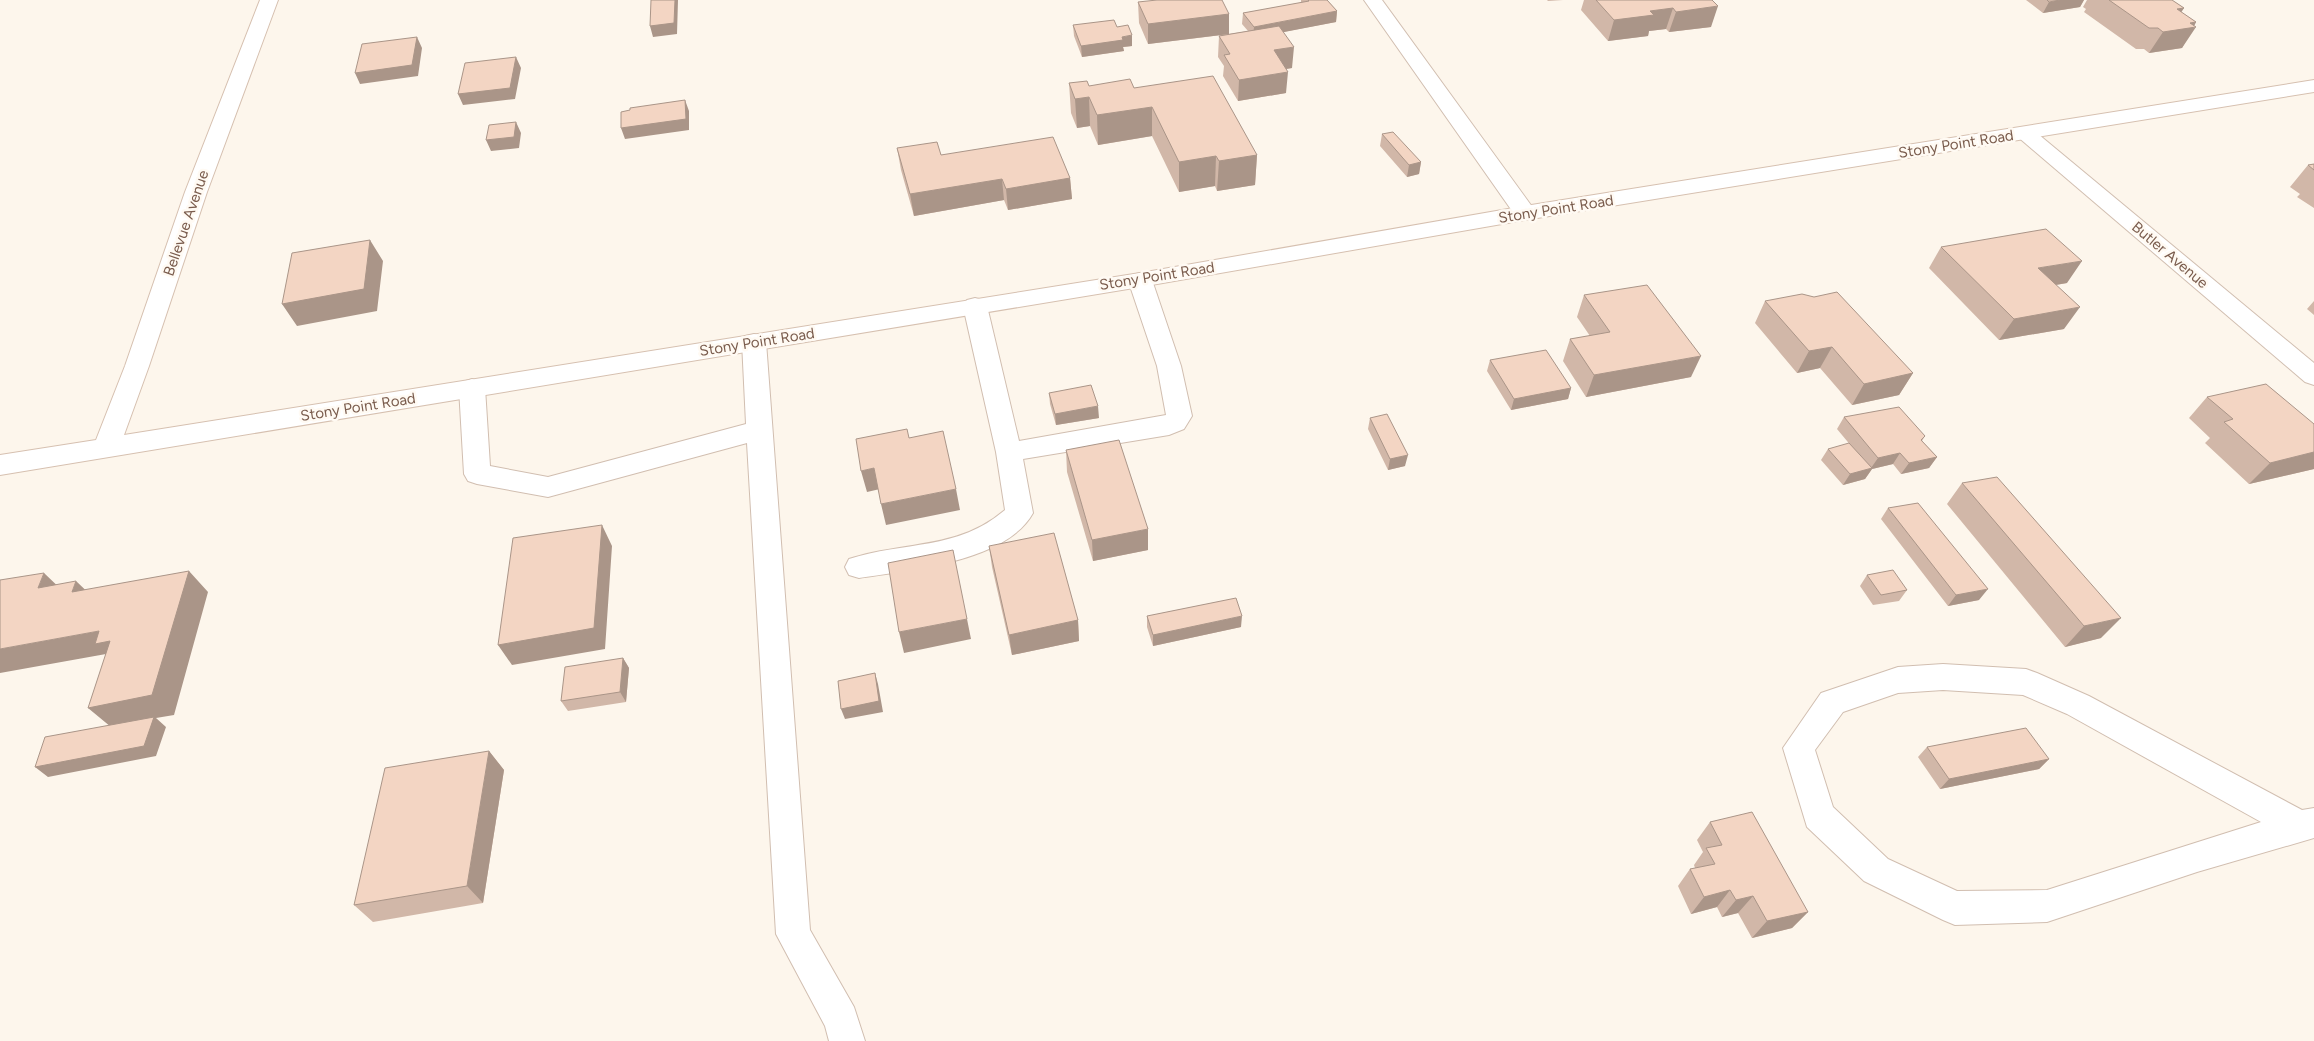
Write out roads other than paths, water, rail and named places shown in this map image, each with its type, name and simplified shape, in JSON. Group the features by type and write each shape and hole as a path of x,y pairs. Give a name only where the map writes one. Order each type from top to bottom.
{"main road":[{"name":"Bellevue Avenue","path":"106,448 196,192 270,0"},
{"path":"1374,0 1525,213"},
{"name":"Stony Point Road","path":"0,465 1140,280 1525,213 2314,86"},
{"name":"Butler Avenue","path":"2025,133 2314,376"},
{"path":"1009,452 1169,426 1176,422 1178,416 1169,366 1140,280"},
{"path":"859,567 949,550 981,540 1007,526 1019,513 1009,452 975,306"},
{"path":"754,342 793,934 841,1020 847,1041"},
{"path":"472,388 477,474 548,487 760,430"},
{"path":"1943,676 2026,682 2078,705 2306,825 2197,856 2048,906 1955,908 1876,870 1820,816 1799,748 1832,702 1898,680 1943,676"}]}
